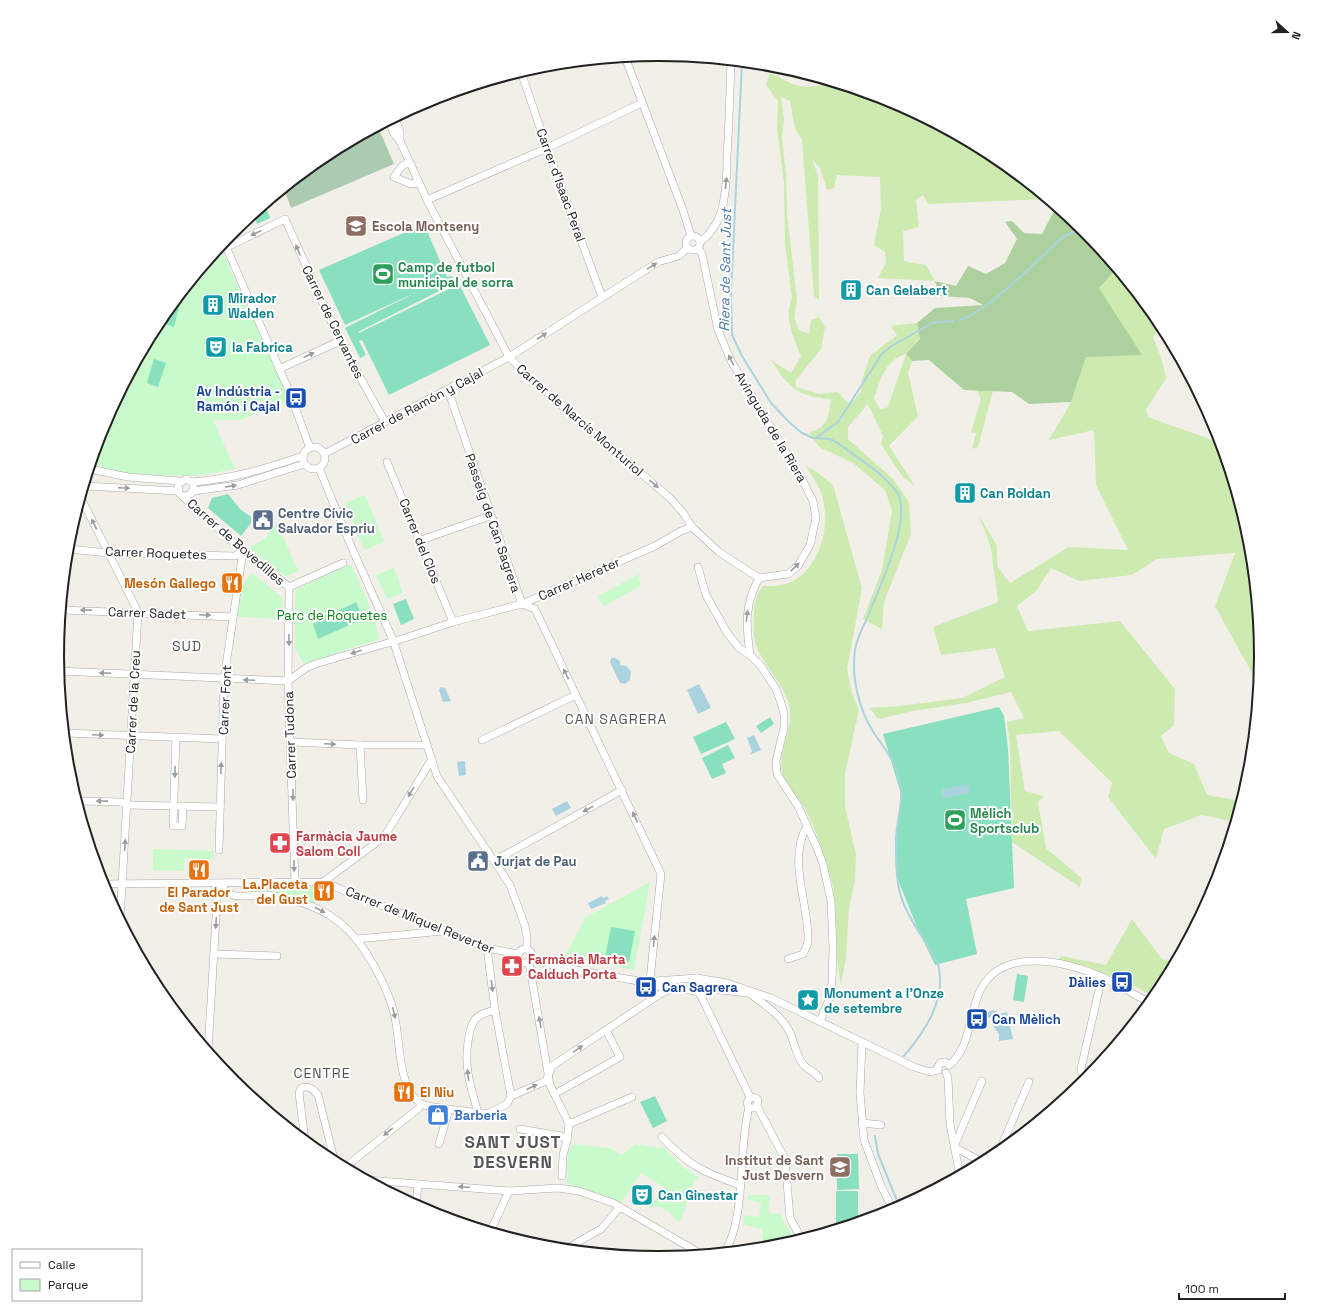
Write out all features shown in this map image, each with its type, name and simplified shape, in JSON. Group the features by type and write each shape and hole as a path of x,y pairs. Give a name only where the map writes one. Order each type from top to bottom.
{"street":[{"path":"627,62 683,210 691,236"},
{"path":"691,236 686,241 687,248 693,250 707,237 721,214 724,202 727,173 731,65"},
{"name":"Carrer d'Isaac Peral","path":"523,77 547,148 602,297"},
{"path":"427,200 547,148 642,103"},
{"name":"Carrer de Narcís Monturiol","path":"396,122 400,132 400,141 408,163 510,357 531,379 670,498 684,514 692,527 719,552 759,578"},
{"name":"Carrer de Narcís Monturiol","path":"391,125 394,134 400,141"},
{"path":"408,163 402,166 392,177 411,184 418,183"},
{"name":"Carrer de Cervantes","path":"232,241 285,220 340,341 385,422"},
{"path":"691,236 698,238 699,245"},
{"name":"Avinguda de la Riera","path":"699,245 718,330 731,361 798,471 813,502 816,518 810,545 798,566 788,574 759,578"},
{"path":"227,247 289,391 310,448"},
{"name":"Carrer de Ramón y Cajal","path":"324,454 510,357 658,262 679,256 687,248"},
{"path":"279,369 340,341"},
{"name":"Passeig de Can Sagrera","path":"448,390 490,516 522,604 535,609 661,874 650,980"},
{"path":"94,470 128,478 180,481 186,479 192,482 216,480 248,474 303,456 310,448 318,448 324,454 324,464 319,468 311,469 304,464 303,456"},
{"name":"Carrer del Clos","path":"387,462 421,540 453,622"},
{"path":"89,486 191,494 193,491 238,485 304,464"},
{"path":"319,468 351,546 393,640 438,776 510,885 525,926 527,948 531,951 531,960 550,1085 569,1124 563,1155 562,1176"},
{"path":"180,481 178,484 181,493"},
{"path":"192,482 193,491"},
{"name":"Carrer de Bovedilles","path":"181,493 243,551 289,587"},
{"name":"Carrer de la Creu","path":"84,503 138,612 121,910"},
{"path":"421,540 490,516"},
{"name":"Carrer Hereter","path":"288,681 306,668 315,664 453,622 522,604 655,546 692,527"},
{"name":"Carrer Roquetes","path":"74,549 235,556 243,551"},
{"name":"Carrer Font","path":"219,850 224,679 243,551"},
{"path":"289,587 343,563"},
{"path":"698,567 706,595 726,630 739,648 750,655 761,666 776,689 784,714 784,728 778,748 776,767 782,783 798,806 807,826 824,869 831,901 833,932 832,982 829,1000 820,1021"},
{"path":"750,655 746,622 751,593 759,578"},
{"name":"Carrer Tudona","path":"289,587 288,681 292,742 295,883"},
{"name":"Carrer Sadet","path":"66,610 233,617"},
{"path":"64,671 288,681"},
{"path":"482,740 576,695"},
{"path":"69,734 222,740"},
{"path":"176,738 173,826 182,826 183,806"},
{"path":"292,742 360,745 427,745"},
{"path":"360,745 363,800"},
{"path":"109,884 260,884 323,882 384,837 432,759"},
{"path":"494,861 622,790"},
{"path":"82,801 220,807"},
{"path":"788,959 803,954 808,942 800,868 801,837 807,826"},
{"name":"Carrer de Miquel Reverter","path":"323,882 487,948 518,954"},
{"path":"218,884 232,895 265,895 296,900 322,910 341,924 357,939 379,975 393,1009 406,1082 419,1104"},
{"path":"208,1045 218,884"},
{"path":"260,884 265,895"},
{"path":"357,939 446,931"},
{"path":"349,1164 419,1104 478,1113 490,1113 507,1104 511,1096 495,1010 487,948"},
{"path":"527,948 520,951 518,954 521,962 531,960 558,967 672,989 760,994"},
{"path":"214,954 277,956"},
{"path":"641,982 650,980 695,978 727,983 760,994 820,1021 914,1067 930,1072 942,1072 949,1070 949,1065 954,1061 963,1047 979,992 995,972 1011,964 1030,960 1050,962 1102,977 1145,1000"},
{"path":"1083,1075 1081,1070 1082,1064 1102,977"},
{"path":"690,990 689,984 695,978"},
{"path":"695,978 703,984 701,990 750,1097"},
{"path":"511,1096 546,1081 552,1066 660,994 672,989"},
{"path":"749,993 769,1009 787,1028 796,1052 803,1065 816,1073 819,1078"},
{"path":"478,1113 468,1080 466,1058 469,1036 474,1020 483,1013 495,1010"},
{"path":"560,1091 620,1057 606,1030"},
{"path":"862,1042 860,1093 862,1123 866,1149 891,1205"},
{"path":"949,1065 945,1062 940,1063 942,1072 948,1078 950,1124 955,1146 958,1171"},
{"path":"955,1146 982,1081"},
{"path":"1003,1143 1029,1082"},
{"path":"304,1134 299,1093 301,1088 306,1086 311,1088 318,1095 332,1154"},
{"path":"569,1124 632,1097"},
{"path":"750,1097 756,1098 758,1103 757,1106 785,1159 790,1218 800,1235"},
{"path":"727,1248 733,1232 740,1185 746,1120 749,1107 747,1103 750,1097"},
{"path":"749,1107 753,1108 757,1106"},
{"path":"439,1144 449,1109"},
{"path":"862,1123 881,1125"},
{"path":"520,1129 561,1136 567,1140"},
{"path":"662,1137 676,1152 693,1166 708,1174 740,1185"},
{"path":"955,1146 978,1159"},
{"path":"378,1181 509,1191 568,1188 586,1193 620,1207 696,1251"},
{"path":"417,1200 418,1184"},
{"path":"492,1228 509,1191"},
{"path":"572,1245 602,1229 620,1207"}],"green space":[{"path":"770,73 799,86 812,86 820,85 821,83 887,106 923,122 990,161 1040,199 928,204 923,195 916,200 919,227 903,231 904,261 926,265 935,281 878,278 886,263 885,252 874,245 881,208 880,177 837,175 834,188 827,190 820,168 812,159 818,176 819,300 814,296 802,140 795,129 790,101 781,97 784,119 782,137 786,174 787,214 797,300 794,318 799,330 809,334 811,320 819,317 825,327 821,349 795,381 796,387 819,394 838,392 847,402 852,402 861,392 862,380 870,356 897,335 891,326 917,323 920,339 906,354 912,361 908,373 918,416 889,446 915,486 902,476 881,444 883,436 868,404 848,427 848,439 893,479 909,502 911,534 884,602 882,629 863,619 882,570 892,510 885,490 853,463 819,447 809,432 820,428 824,424 828,416 831,399 809,396 801,393 789,384 771,360 791,373 801,356 790,328 789,320 792,298 785,244 784,183 777,129 778,101 766,85","holes":["906,354 888,407 880,410 874,398 888,366 893,361"]},
{"path":"380,131 394,164 291,208 286,193 329,161"},
{"path":"267,209 270,218 257,224 255,220"},
{"path":"1054,211 1081,235 1114,273 1099,288 1142,355 1086,357 1071,402 1029,404 1012,392 964,390 929,360 912,361 906,354 920,339 917,323 935,308 983,305 970,298 939,296 935,281 956,286 968,266 986,274 1005,263 1017,239 1005,222 1012,221 1024,233 1042,234"},
{"path":"424,224 447,277 452,276 455,283 358,332 359,333 459,284 490,345 389,395 362,340 359,341 366,355 360,358 345,328 419,291 345,325 319,270"},
{"path":"222,252 290,400 240,420 213,420 235,469 195,476 123,474 96,464 109,429 125,393 164,326 187,294"},
{"path":"1113,273 1132,294 1157,330 1153,337 1162,360 1166,378 1146,410 1148,417 1214,441 1223,465 1235,502 1244,540 1250,579 1254,618 1254,678 1215,606 1235,553 1157,559 1132,575 1079,581 1051,568 1037,590 1017,606 1028,631 1120,621 1175,689 1174,725 1161,736 1169,753 1194,764 1207,795 1238,800 1232,821 1202,815 1164,829 1156,859 1108,797 1112,783 1059,731 1016,735 1025,791 1044,796 1038,802 1046,848 1081,878 1080,887 1012,842 1010,746 1007,722 1024,718 1011,692 966,703 913,711 878,719 870,708 962,698 1005,677 995,648 941,655 933,627 998,602 991,548 979,515 997,546 997,566 1010,583 1069,547 1128,550 1096,485 1094,430 1049,440 1071,402 1086,357 1099,288"},
{"path":"180,304 174,327 165,324"},
{"path":"154,359 166,363 158,387 147,383"},
{"path":"977,390 993,391 978,447 972,449 976,433 971,432 981,399"},
{"path":"806,466 817,472 833,485 862,588 847,669 852,693 859,710 845,774 845,806 856,855 855,881 849,907 846,959 841,984 837,958 834,891 831,878 808,815 804,807 785,782 782,772 782,753 789,725 789,705 782,688 760,655 754,635 755,603 763,586 786,584 793,581 812,564 818,553 822,540 825,527 824,502 820,490"},
{"path":"228,494 240,509 251,517 251,523 241,536 208,508 212,498"},
{"path":"365,495 384,542 364,550 345,503"},
{"path":"277,523 298,571 285,577 249,548 265,538"},
{"name":"Parc de Roquetes","path":"351,564 374,616 379,639 304,664 295,649 295,590"},
{"path":"394,568 403,593 387,599 376,575"},
{"path":"252,573 282,597 283,611 281,619 237,617 244,583"},
{"path":"639,574 640,586 603,607 598,596"},
{"path":"406,599 414,619 401,625 393,604"},
{"path":"356,602 363,619 318,639 313,624"},
{"name":"Mèlich Sportsclub","path":"999,707 1004,716 1008,748 1014,888 966,899 977,954 935,965 917,927 898,880 896,846 901,794 883,734"},
{"path":"770,717 774,724 761,733 756,726"},
{"path":"726,722 735,739 701,754 693,737"},
{"path":"728,745 735,758 722,764 726,773 712,779 702,758"},
{"path":"153,849 214,851 213,859 184,858 184,871 153,870"},
{"path":"650,882 634,970 565,957 585,918"},
{"path":"267,886 325,887 314,904 291,895 267,892"},
{"path":"1132,919 1162,959 1171,961 1149,995 1128,982 1084,965 1058,960 1061,956 1106,965"},
{"path":"611,927 635,931 629,962 605,958"},
{"path":"1017,974 1028,976 1024,1002 1013,1000"},
{"path":"655,1096 667,1121 653,1128 640,1102"},
{"path":"575,1144 609,1148 622,1155 635,1144 659,1148 662,1146 682,1166 698,1177 688,1192 686,1207 679,1223 668,1211 657,1206 648,1209 665,1188 641,1173 621,1202 596,1195 567,1183 568,1149"},
{"path":"837,1154 858,1154 859,1189 837,1190"},
{"path":"836,1191 858,1191 858,1217 836,1224"},
{"path":"749,1195 767,1195 770,1198 768,1211 772,1214 780,1213 792,1237 762,1243 763,1229 743,1225 744,1215 759,1217 761,1203 747,1199"}],"water":[{"path":"611,658 615,658 620,661 620,665 626,666 631,671 630,680 625,684 620,683 610,662"},
{"path":"699,684 711,708 698,714 687,690"},
{"path":"441,687 445,688 451,701 443,702 439,690"},
{"path":"754,735 761,750 750,755 752,751 747,738"},
{"path":"465,761 466,775 459,776 457,762"},
{"path":"968,784 970,793 943,798 941,789"},
{"path":"567,801 571,808 556,816 552,809"},
{"path":"602,896 603,898 607,896 609,899 605,901 606,903 591,909 588,903"},
{"path":"992,1010 997,1011 995,1015 1007,1012 1013,1039 999,1041 999,1034 992,1024 993,1017 987,1018 987,1013"}],"waterway":[{"name":"Riera de Sant Just","path":"742,67 731,292 732,335 742,356 771,403 789,422 802,433 813,438 830,439 838,443 882,476 897,492 900,499 900,526 896,541 885,574 857,641 854,671 857,693 864,714 874,733 892,760 901,786 901,800 896,838 896,856 898,883 902,901 917,930 938,963 940,976 940,989 933,1013 920,1036 904,1056"},
{"path":"960,320 972,315 985,306 1027,271 1063,237 1077,231"},
{"path":"817,437 838,422 881,355 890,347 932,323 953,321"},
{"name":"Riera de Sant Just","path":"875,1136 878,1154 898,1202"}],"place":[{"name":"Escola Montseny","path":"356,226"},
{"name":"Camp de futbol municipal de sorra","path":"383,274"},
{"name":"Can Gelabert","path":"851,290"},
{"name":"Mirador Walden","path":"213,305"},
{"name":"la Fabrica","path":"216,347"},
{"name":"Av Indústria - Ramón i Cajal","path":"296,398"},
{"name":"Can Roldan","path":"965,493"},
{"name":"Centre Cívic Salvador Espriu","path":"263,520"},
{"name":"Mesón Gallego","path":"232,583"},
{"name":"Mèlich Sportsclub","path":"955,820"},
{"name":"Farmàcia Jaume Salom Coll","path":"280,843"},
{"name":"Jurjat de Pau","path":"478,861"},
{"name":"El Parador de Sant Just","path":"199,870"},
{"name":"La.Placeta del Gust","path":"324,891"},
{"name":"Farmàcia Marta Calduch Porta","path":"512,966"},
{"name":"Dàlies","path":"1122,982"},
{"name":"Can Sagrera","path":"646,987"},
{"name":"Monument a l'Onze de setembre","path":"808,1000"},
{"name":"Can Mèlich","path":"977,1019"},
{"name":"El Niu","path":"404,1092"},
{"name":"Barberia","path":"438,1115"},
{"name":"Institut de Sant Just Desvern","path":"840,1167"},
{"name":"Can Ginestar","path":"642,1195"}],"district":[{"name":"SUD","path":"187,646"},
{"name":"CAN SAGRERA","path":"616,719"},
{"name":"CENTRE","path":"322,1073"},
{"name":"SANT JUST DESVERN","path":"513,1152"}]}
